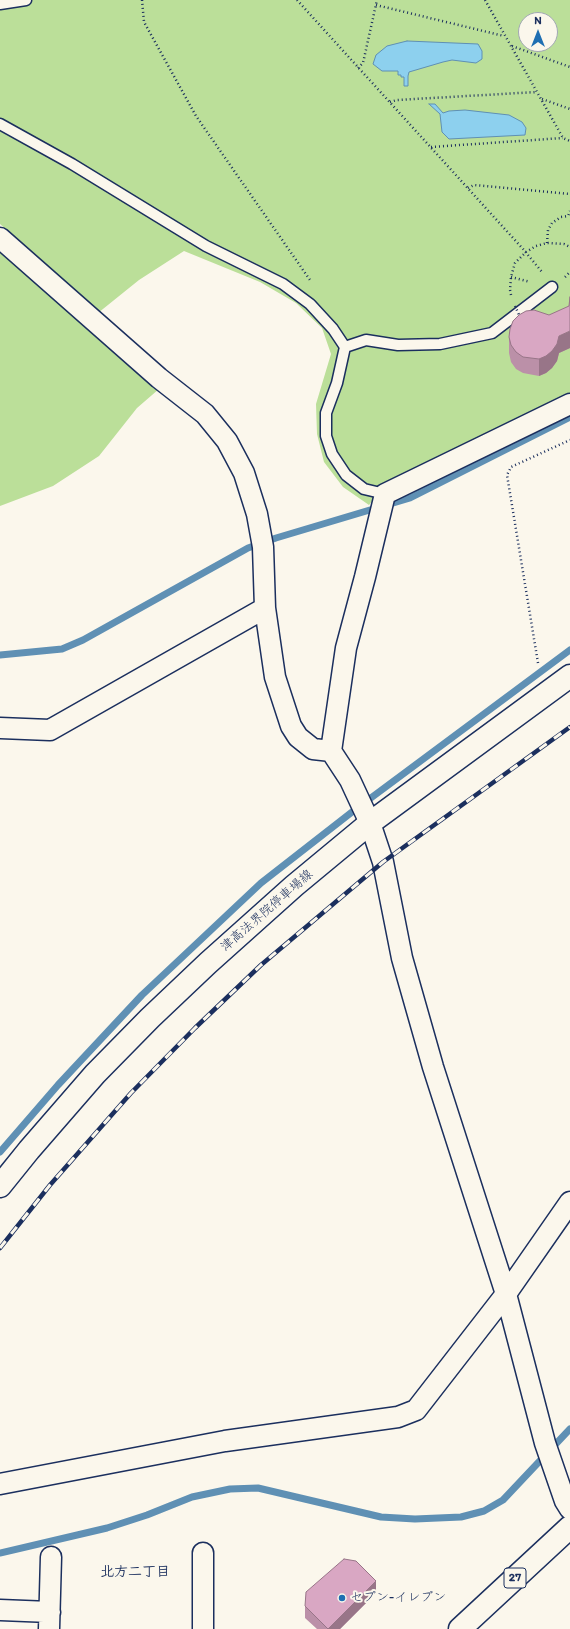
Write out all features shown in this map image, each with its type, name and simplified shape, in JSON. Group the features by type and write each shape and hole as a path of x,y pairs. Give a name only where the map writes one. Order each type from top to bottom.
{"main road":[{"name":"津高法界院停車場線","path":"0,1186 95,1074 150,1018 208,963 294,886 364,811 570,676"},
{"name":"27","path":"460,1629 478,1622 570,1527"}],"street":[{"path":"0,238 159,378 205,414 227,441 244,473 257,514 263,543 265,608 275,677 290,726 298,737 313,749 331,752"},
{"path":"570,404 383,502 365,578 346,648 331,752 350,780 364,811 383,862 402,958 432,1067 506,1294 548,1451 565,1501 570,1509"},
{"path":"0,728 50,730 265,608"},
{"path":"0,1484 225,1441 398,1417 416,1410 506,1294 570,1202"},
{"path":"202,1553 203,1629"},
{"path":"0,1610 49,1620 51,1557"}],"lane":[{"path":"0,4 26,0"},
{"path":"0,124 72,164 206,246 283,284 310,304 333,330 345,347 337,383 326,413 326,436 332,454 346,475 383,502"},
{"path":"345,347 366,340 398,345 440,344 492,333 552,287"}],"path":[{"path":"142,0 144,22 196,116 311,281"},
{"path":"297,0 526,252 552,287"},
{"path":"358,68 363,63 377,0"},
{"path":"485,0 563,138"},
{"path":"376,5 504,36"},
{"path":"511,46 570,67"},
{"path":"390,102 397,100 537,92"},
{"path":"541,99 570,109"},
{"path":"431,147 563,138 570,141"},
{"path":"468,188 474,185 570,194"},
{"path":"547,243 548,230 552,223 561,217 568,216 570,211"},
{"path":"521,319 510,290 511,277 515,263 526,252 536,246 547,243 564,244 570,247"},
{"path":"511,277 536,283"},
{"path":"538,663 507,476 511,467 570,440"}],"green space":[{"path":"0,0 570,0 570,400 386,484 369,505 343,487 324,462 317,434 316,404 331,354 322,328 296,303 260,282 184,251 139,280 98,313 0,224"},
{"path":"0,248 159,389 137,408 99,456 53,486 0,506"}],"water":[{"path":"407,41 478,44 482,51 482,59 476,63 452,60 409,72 408,86 404,86 404,77 398,75 398,71 382,71 373,64 376,55 387,46"},
{"path":"429,104 435,104 443,113 465,110 509,115 522,122 526,128 525,135 449,139 442,132 440,114"}],"building":[{"path":"570,297 570,331 559,336 557,344 552,351 539,359 523,357 516,352 511,345 509,337 513,321 526,311 534,310 549,315 569,306"},
{"name":"セブン-イレブン","path":"344,1559 356,1561 376,1581 328,1629 305,1606 306,1592"}],"waterway":[{"path":"0,655 62,649 83,640 248,548 276,538 410,498 570,417"},
{"path":"0,1152 58,1085 142,995 261,883 352,812 570,650"},
{"path":"0,1553 107,1528 147,1515 192,1497 230,1489 258,1488 381,1517 415,1519 461,1517 484,1511 503,1500 570,1429"}],"railway":[{"path":"0,1248 50,1185 131,1093 195,1028 261,965 383,862 570,727"}],"place":[{"name":"セブン-イレブン","path":"342,1598"}],"district":[{"name":"北方二丁目","path":"135,1572"}]}
